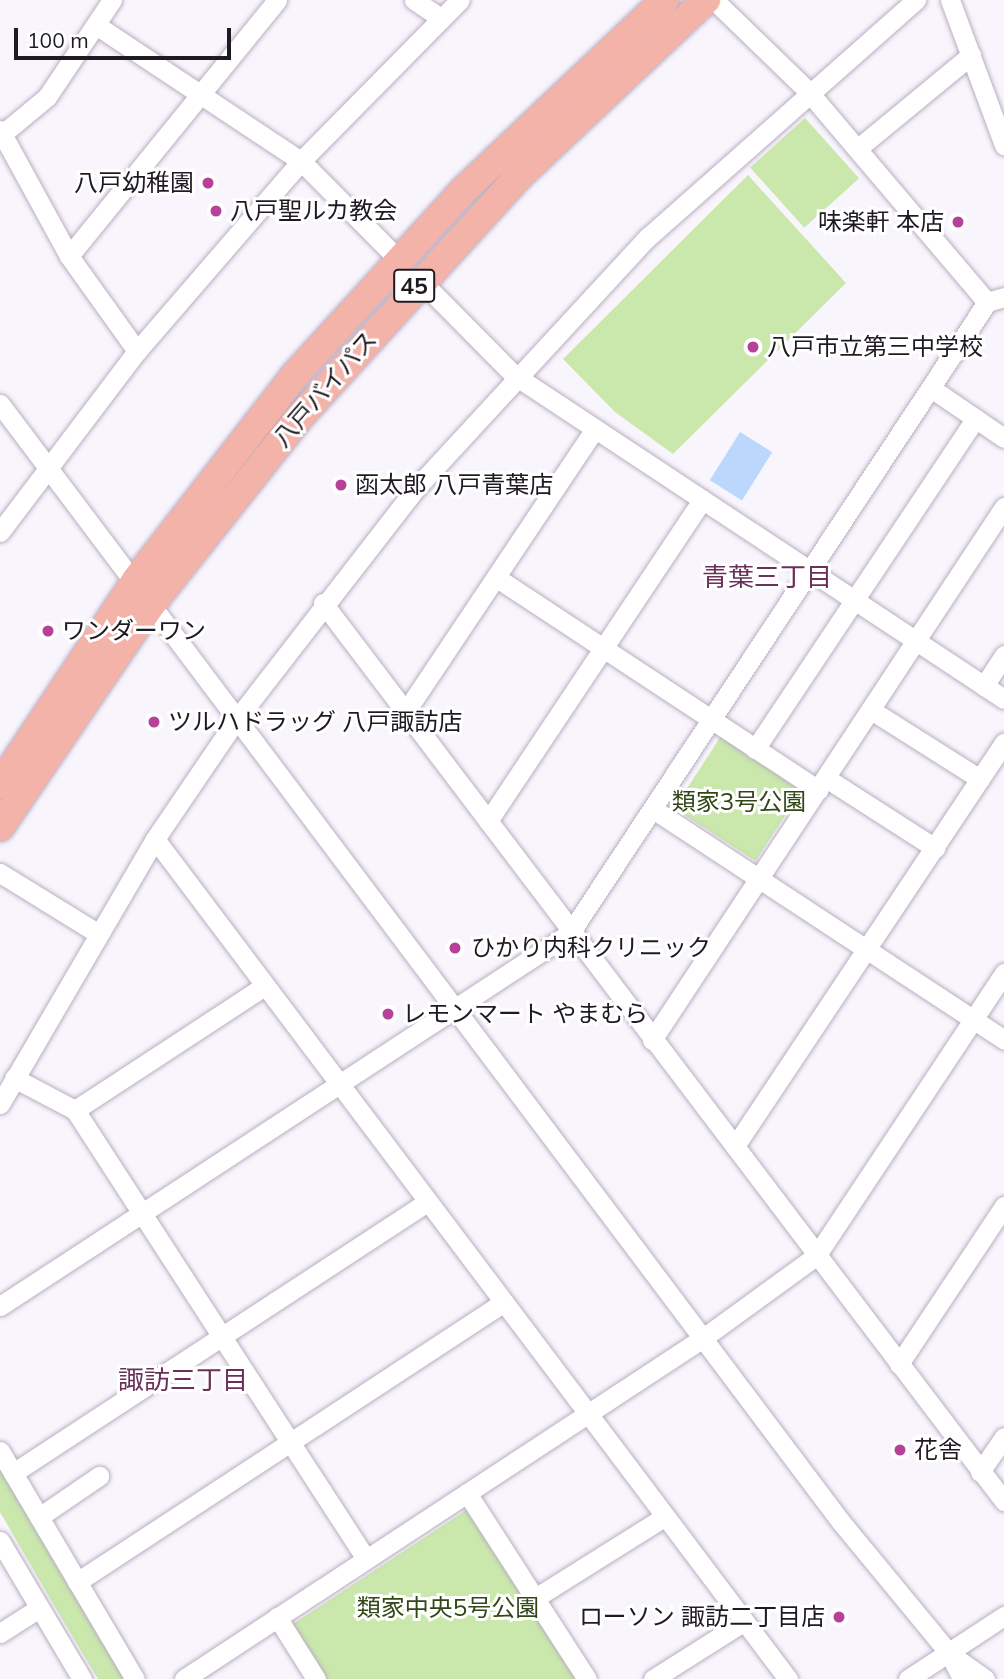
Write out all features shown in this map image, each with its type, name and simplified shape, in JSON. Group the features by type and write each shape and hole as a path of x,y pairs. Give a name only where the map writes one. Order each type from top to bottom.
{"highway":[{"name":"八戸バイパス","path":"0,785 144,591 294,376 399,260 545,109 665,0"},
{"name":"八戸バイパス","path":"0,827 144,591 420,280 596,100 706,0"}],"street":[{"path":"112,0 47,97 1,133 69,256 137,351"},
{"path":"69,256 202,96 277,0"},
{"path":"414,0 441,18"},
{"path":"0,532 137,351 301,161 460,0"},
{"path":"0,1306 570,933 931,388 996,300 857,149 807,90 714,0"},
{"path":"0,1104 97,933 155,839 236,720 323,603 514,375 648,237 807,90 916,0"},
{"path":"950,0 1004,145"},
{"path":"96,25 301,161 399,260"},
{"path":"857,149 971,55"},
{"path":"420,280 514,375 1004,699"},
{"path":"931,388 1004,438"},
{"path":"0,404 144,591 236,720 704,1338 949,1653 962,1679"},
{"path":"755,749 975,419"},
{"path":"406,710 595,429"},
{"path":"488,821 702,500"},
{"path":"652,1040 1004,507"},
{"path":"497,578 755,749 935,848"},
{"path":"323,603 406,710 570,933 1004,1501"},
{"path":"984,686 1004,655"},
{"path":"871,710 980,779"},
{"path":"735,1146 1004,742"},
{"path":"653,809 1004,1040"},
{"path":"155,839 501,1304 788,1679"},
{"path":"0,873 97,933"},
{"path":"184,1679 704,1338 816,1256 1004,973"},
{"path":"75,1110 263,987"},
{"path":"14,1078 75,1110 366,1559"},
{"path":"13,1473 425,1203"},
{"path":"899,1364 1004,1206"},
{"path":"78,1582 501,1304"},
{"path":"980,1472 1004,1437"},
{"path":"0,1451 135,1679"},
{"path":"39,1517 99,1476"},
{"path":"467,1493 587,1679"},
{"path":"535,1598 664,1517"},
{"path":"0,1541 82,1679"},
{"path":"0,1633 39,1608"},
{"path":"908,1679 1004,1616"},
{"path":"277,1618 316,1679"},
{"path":"653,1679 743,1622"},
{"path":"949,1653 985,1679"}],"green space":[{"path":"805,118 859,178 804,228 750,168"},
{"path":"748,175 846,283 673,454 615,412 563,359"},
{"name":"類家3号公園","path":"721,736 802,789 756,861 674,808"},
{"path":"0,1464 127,1679 98,1679 51,1600 0,1512"},
{"name":"類家中央5号公園","path":"468,1509 578,1679 325,1679 290,1626"}],"water":[{"path":"740,432 772,452 742,500 710,480"}],"place":[{"name":"八戸幼稚園","path":"208,183"},
{"name":"八戸聖ルカ教会","path":"216,211"},
{"name":"味楽軒 本店","path":"958,222"},
{"name":"八戸市立第三中学校","path":"753,347"},
{"name":"函太郎 八戸青葉店","path":"341,485"},
{"name":"ワンダーワン","path":"48,631"},
{"name":"ツルハドラッグ 八戸諏訪店","path":"154,722"},
{"name":"ひかり内科クリニック","path":"455,948"},
{"name":"レモンマート やまむら","path":"388,1014"},
{"name":"花舎","path":"900,1450"},
{"name":"ローソン 諏訪二丁目店","path":"839,1617"}],"district":[{"name":"青葉三丁目","path":"767,577"},
{"name":"諏訪三丁目","path":"183,1380"}]}
